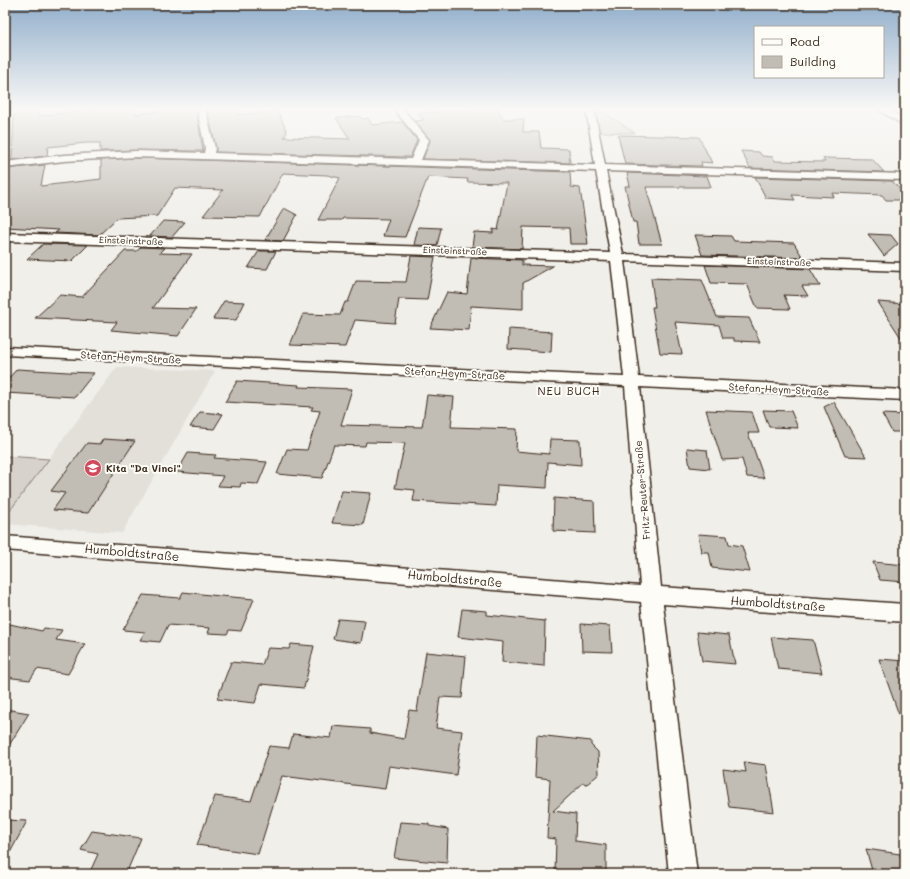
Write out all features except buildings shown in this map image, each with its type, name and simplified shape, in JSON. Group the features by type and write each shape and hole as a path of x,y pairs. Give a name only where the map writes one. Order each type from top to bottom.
{"street":[{"path":"208,155 210,149"},
{"path":"414,162 420,149"},
{"name":"Fritz-Reuter-Straße","path":"597,149 617,257 632,382 651,595 683,874"},
{"path":"5,165 64,158 136,154 905,177"},
{"name":"Einsteinstraße","path":"5,237 905,267"},
{"name":"Stefan-Heym-Straße","path":"5,351 905,395"},
{"name":"Humboldtstraße","path":"5,543 651,595 905,613"}],"shaded area":[{"path":"117,367 215,371 122,533 5,524 5,517"},
{"path":"5,456 49,459 5,517"}],"place":[{"name":"Kita \"Da Vinci\"","path":"93,468"}],"district":[{"name":"NEU BUCH","path":"569,391"}]}
